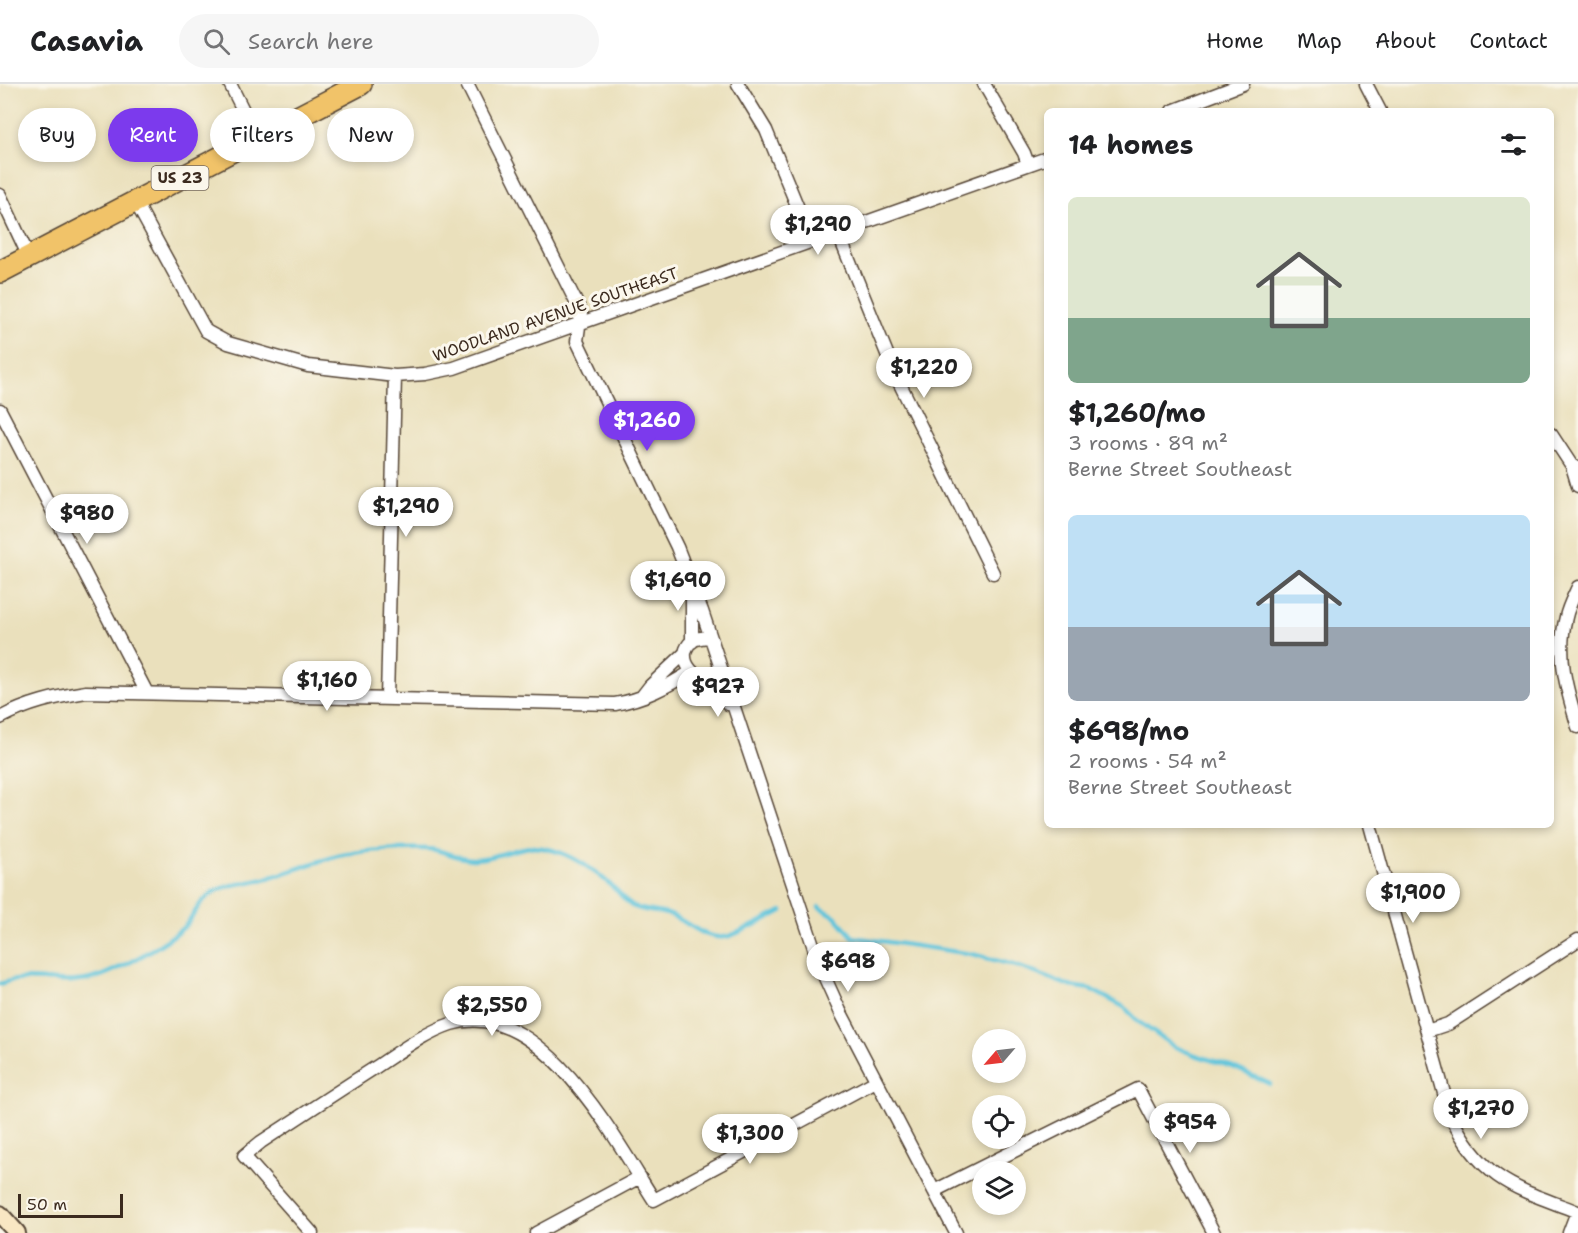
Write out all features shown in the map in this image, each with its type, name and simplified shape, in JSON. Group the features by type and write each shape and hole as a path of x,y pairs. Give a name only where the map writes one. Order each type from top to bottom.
{"highway":[{"name":"US 23","path":"315,108 361,84"},
{"name":"US 23","path":"0,272 211,162"}],"street":[{"path":"230,84 242,108"},
{"path":"468,84 581,312 577,341 677,548 691,583 821,969 840,1011 956,1233"},
{"path":"738,84 766,130 812,242"},
{"path":"984,84 1028,165"},
{"path":"1180,108 1243,84"},
{"path":"1366,84 1378,108"},
{"name":"WOODLAND AVENUE SOUTHEAST","path":"135,201 206,330 228,343 308,366 395,376 425,374 454,368 1044,159"},
{"path":"0,195 29,257"},
{"path":"838,232 896,376 993,573"},
{"path":"387,699 395,376"},
{"path":"0,410 147,693"},
{"path":"1554,438 1575,467 1578,486"},
{"path":"643,695 685,653 692,642 691,583"},
{"path":"1578,587 1566,617 1561,657 1566,690 1578,727"},
{"path":"692,642 704,637 711,638"},
{"path":"685,653 687,666 704,676 720,690 748,749"},
{"path":"704,676 717,671 720,666"},
{"path":"0,718 16,709 45,699 86,692 615,704 633,701 643,695 659,691 692,671"},
{"path":"1371,828 1450,1115 1460,1136 1473,1155 1511,1186 1577,1212 1569,1233"},
{"path":"1427,1032 1448,1024 1578,940"},
{"path":"312,1233 244,1156 261,1142 416,1041 451,1024 480,1020 497,1023 515,1030 562,1067 591,1101 654,1200 876,1080"},
{"path":"934,1191 1138,1089 1214,1233"},
{"path":"536,1233 640,1177"},
{"path":"0,1214 17,1233"}],"waterway":[{"path":"0,984 23,979 82,981 94,978 141,956 176,934 188,923 203,901 219,890 336,857 376,850 433,849 460,857 480,859 519,849 545,848 589,867 632,906 667,914 709,936 725,937 737,933 782,911"},
{"path":"819,907 835,916 853,937 972,954 1017,966 1070,986 1090,989 1124,1007 1139,1022 1173,1046 1233,1067 1270,1084"}]}
